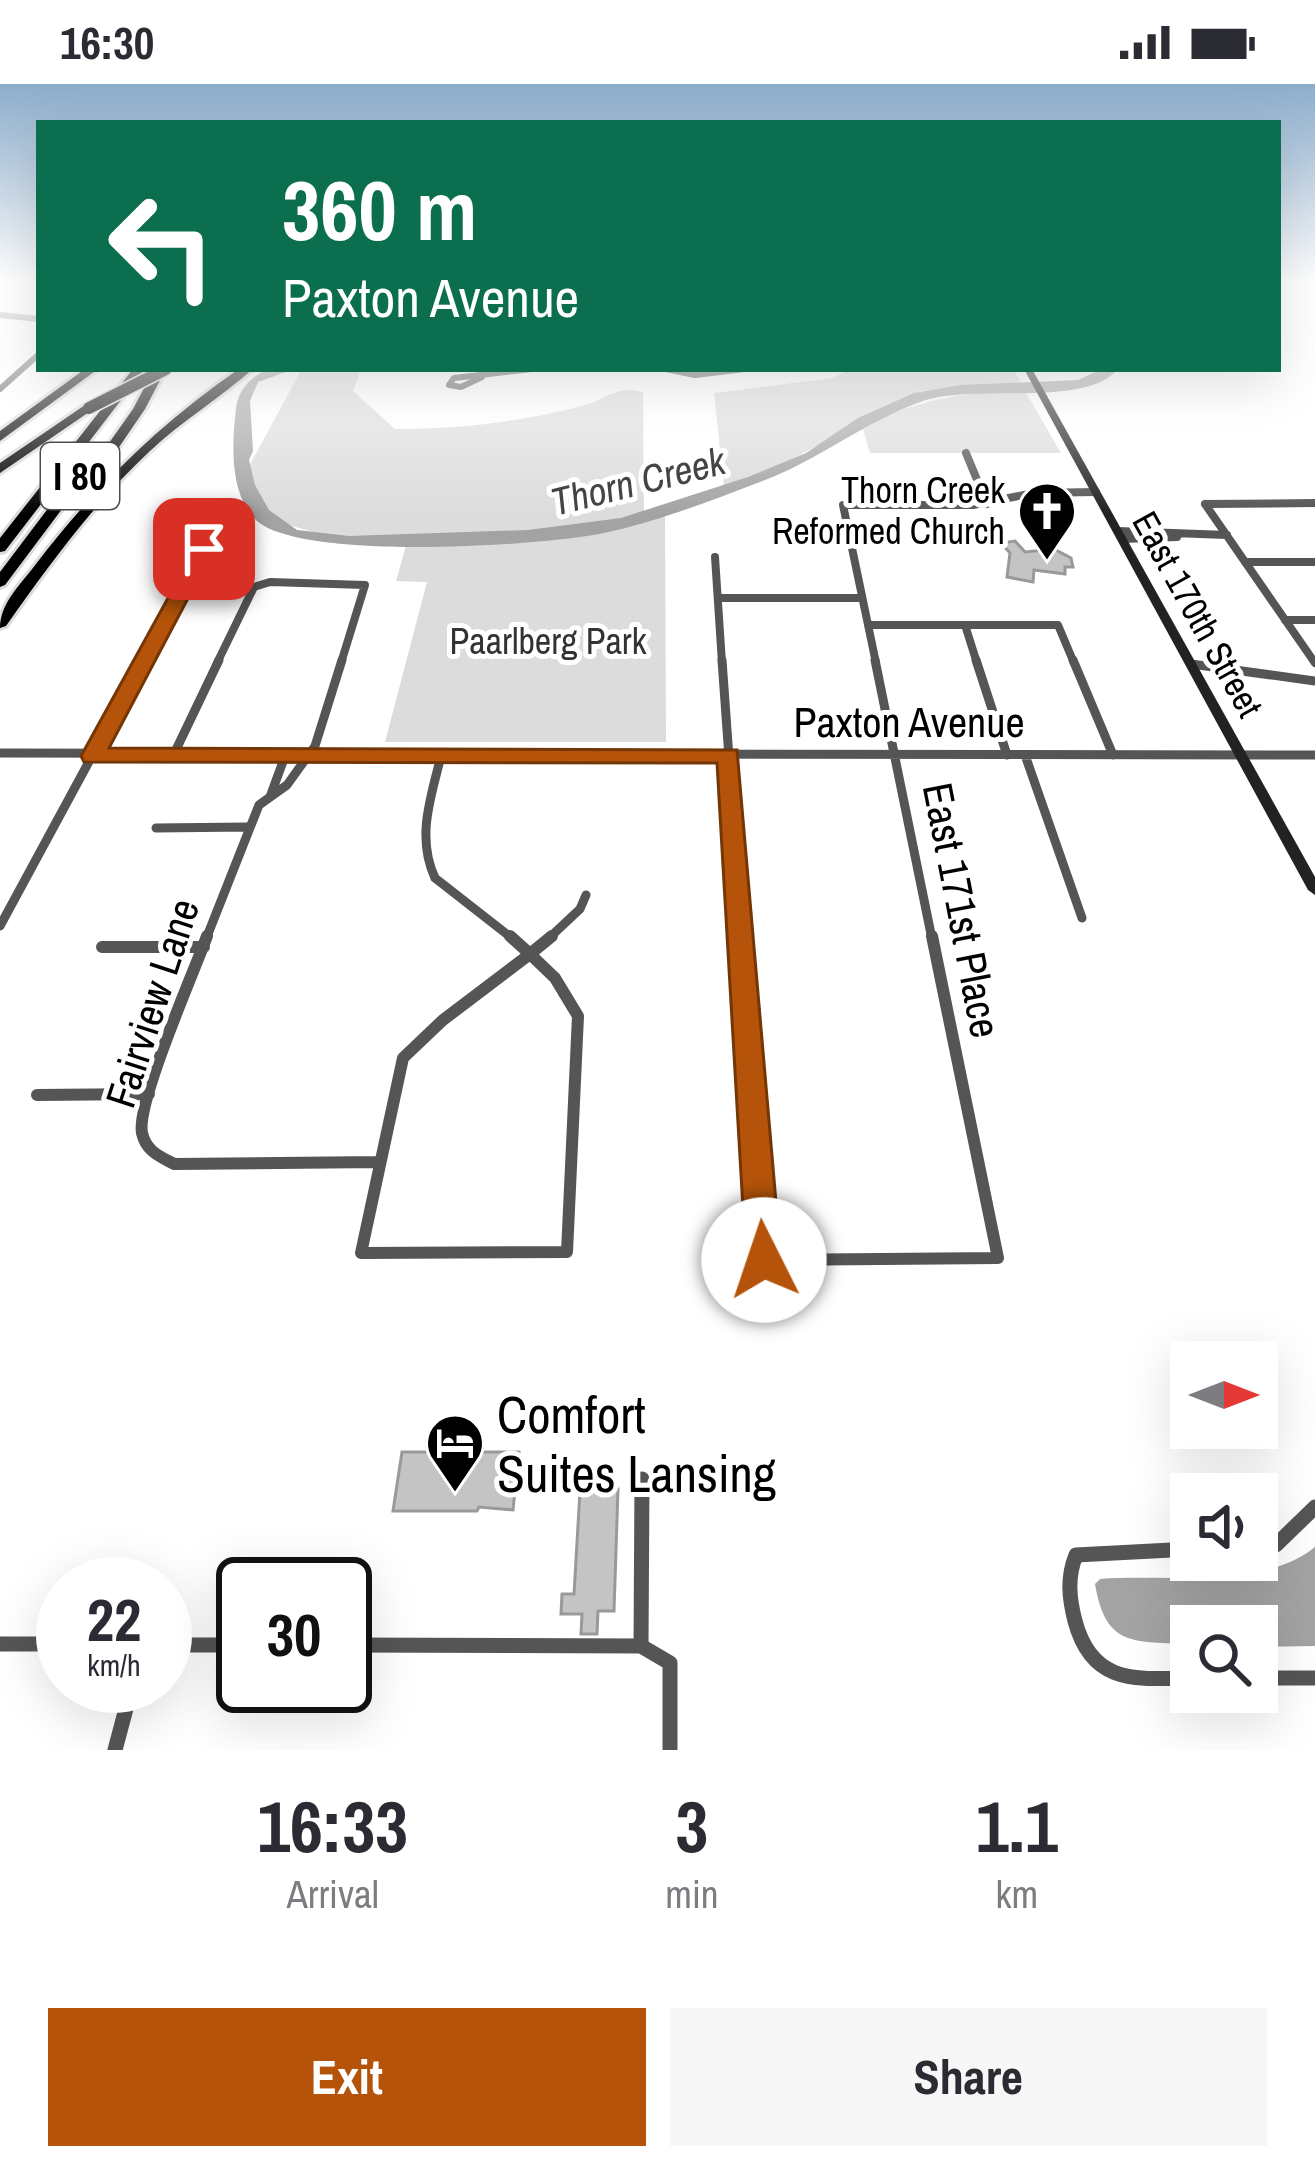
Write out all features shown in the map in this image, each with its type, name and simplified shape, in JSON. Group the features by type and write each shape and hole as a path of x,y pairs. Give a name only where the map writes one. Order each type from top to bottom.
{"highway":[{"path":"0,437 85,372"},
{"name":"I 80","path":"0,548 137,372"},
{"path":"0,472 89,408 156,372"},
{"path":"0,621 160,372"},
{"name":"I 80","path":"0,582 160,372"},
{"path":"0,621 74,520 164,421 229,372"},
{"path":"148,441 244,372"}],"street":[{"path":"0,389 33,360"},
{"path":"482,377 513,372"},
{"path":"680,372 720,372"},
{"name":"East 170th Street","path":"1030,372 1315,889"},
{"path":"966,453 987,504 1034,494 1096,492"},
{"path":"1315,503 1205,504 1315,664"},
{"name":"East 171st Place","path":"728,755 764,1260 998,1258 843,505 987,504"},
{"path":"1120,535 1227,535"},
{"path":"0,926 204,549"},
{"path":"716,557 728,755"},
{"path":"1245,562 1315,562"},
{"path":"173,757 257,584 365,585 307,756"},
{"path":"718,598 862,598"},
{"path":"1285,620 1315,620"},
{"path":"868,625 1058,625 1113,754"},
{"path":"964,625 1006,755"},
{"path":"1191,664 1315,682"},
{"name":"Paxton Avenue","path":"0,754 1315,755"},
{"path":"1025,755 1082,918"},
{"name":"Fairview Lane","path":"284,756 270,797 248,827 149,1094 141,1130 151,1152 163,1160 379,1162"},
{"name":"Fairview Lane","path":"270,797 287,785 307,756"},
{"path":"441,756 424,837 429,869 527,954 567,990 580,1028 566,1252 361,1252 398,1071 411,1047 527,954 580,914 586,895"},
{"path":"156,828 248,827"},
{"path":"102,947 204,947"},
{"path":"37,1095 149,1094"},
{"path":"641,1646 642,1479"},
{"path":"1278,1543 1315,1507"},
{"path":"1170,1550 1076,1555 1067,1572 1076,1628 1096,1666 1127,1677 1170,1678"},
{"path":"0,1644 36,1644"},
{"path":"372,1645 641,1646 670,1663 670,1750"},
{"path":"1278,1678 1315,1678"},
{"path":"115,1750 125,1713"}],"green space":[{"path":"300,372 360,372 353,391 395,429 513,420 582,406 618,392 643,392 644,518 551,535 334,538 278,522 252,487 248,468"},
{"path":"844,372 1015,372 1020,382 920,391 760,476 724,487 714,393 833,378"},
{"path":"1025,391 1061,453 870,453 862,426 882,417 961,395"},
{"name":"Paarlberg Park","path":"665,514 666,742 385,742 427,582 396,581 406,546 580,537"}],"shaded area":[{"path":"264,372 286,372 258,382 250,401 253,451 249,460 255,485 269,510 297,530 349,536 528,530 621,518 806,453 858,418 914,393 961,385 1078,380 1095,372 1115,372 1078,389 923,401 781,473 624,528 573,538 422,547 318,541 279,532 255,519 240,495 233,452 237,402 252,379"},
{"path":"1315,1547 1315,1646 1278,1647 1278,1605 1170,1605 1170,1643 1138,1641 1115,1631 1100,1605 1095,1584 1100,1579 1170,1578 1278,1581 1278,1566"}],"building":[{"name":"Thorn Creek Reformed Church","path":"1015,541 1025,552 1054,549 1071,558 1073,567 1065,567 1065,574 1034,570 1033,582 1007,577 1010,553 1001,543"},
{"name":"Comfort Suites Lansing","path":"402,1452 519,1452 513,1510 393,1511"},
{"path":"585,1482 618,1489 614,1611 598,1611 597,1634 581,1634 582,1614 561,1614 562,1594 574,1594 580,1491"}],"place":[{"name":"Thorn Creek Reformed Church","path":"1047,562"},
{"name":"Comfort Suites Lansing","path":"455,1494"}],"route":[{"path":"204,549 93,756 728,755 764,1260"}],"water label":[{"name":"Thorn Creek","path":"638,481"}]}
